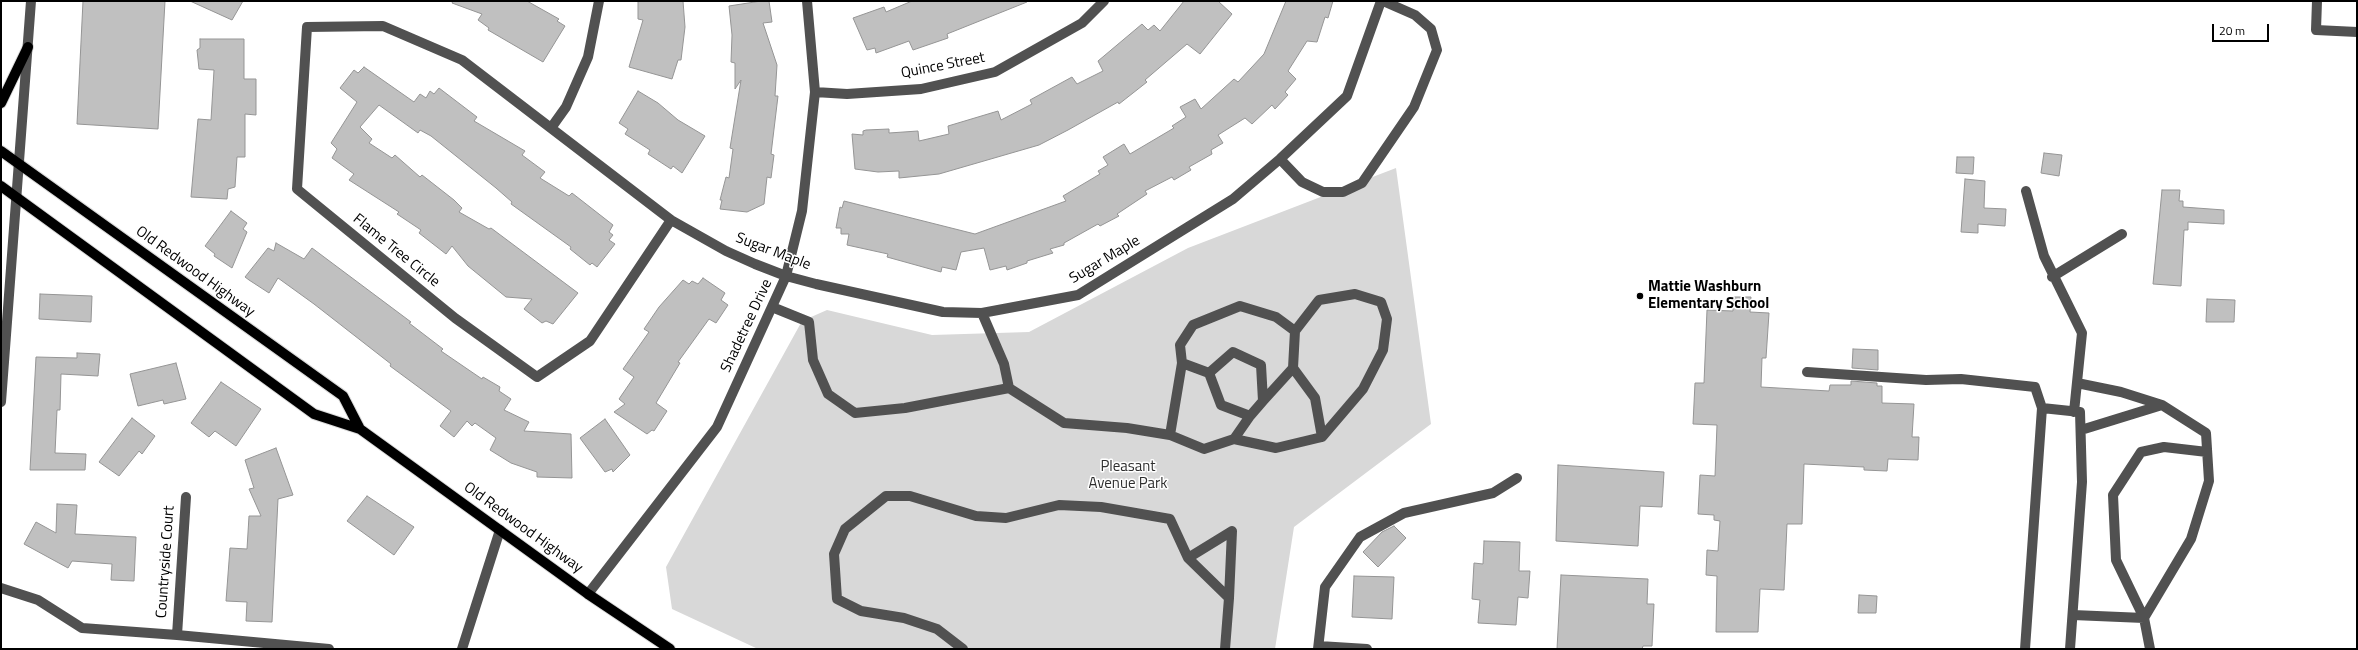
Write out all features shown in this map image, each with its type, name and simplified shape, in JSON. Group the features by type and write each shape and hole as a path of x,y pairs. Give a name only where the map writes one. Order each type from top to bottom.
{"main road":[{"path":"1,103 28,47"},
{"name":"Old Redwood Highway","path":"1,151 18,165 343,396 360,429"},
{"name":"Old Redwood Highway","path":"1,186 314,414 360,429 588,594 670,649"}],"street":[{"path":"1,402 31,1"},
{"path":"551,128 566,106 588,57 599,1"},
{"name":"Shadetree Drive","path":"588,594 718,427 786,276 802,210 815,92 807,1"},
{"name":"Quince Street","path":"815,92 847,94 921,89 995,72 1082,23 1104,1"},
{"path":"1280,159 1302,182 1322,192 1343,192 1362,183 1414,107 1437,50 1431,29 1415,15 1382,1"},
{"name":"Sugar Maple","path":"671,220 726,251 786,276 942,312 982,313 1078,295 1233,199 1280,159 1347,96 1382,1"},
{"path":"2317,1 2316,30 2357,32"},
{"name":"Flame Tree Circle","path":"383,26 462,60 551,128 671,220 590,341 537,378 455,318 297,189 307,27 383,26"},
{"path":"2026,191 2038,240 2052,277 2082,333 2074,412"},
{"path":"2052,277 2122,234"},
{"path":"772,307 809,322 813,360 828,394 855,413 905,408 1009,388 1064,423 1127,428 1170,435 1204,449 1234,439 1276,448 1322,437 1363,389 1384,350 1387,319 1381,302 1355,294 1319,300 1295,331 1293,368 1250,416 1234,439"},
{"path":"1170,435 1182,363 1180,344 1193,325 1240,306 1276,317 1295,331"},
{"path":"982,313 1004,364 1009,388"},
{"path":"1209,373 1233,352 1261,365 1263,401"},
{"path":"1182,363 1209,373 1221,405 1250,416"},
{"path":"1293,368 1315,398 1322,437"},
{"path":"1807,372 1926,380 1961,379 2035,387 2042,408 2025,649"},
{"path":"2077,383 2121,392 2162,405 2206,433 2209,481 2191,539 2144,618"},
{"path":"2081,430 2162,405"},
{"path":"2042,408 2080,412 2082,482 2070,649"},
{"path":"2150,649 2144,618 2116,560 2112,495 2141,452 2164,447 2207,452"},
{"path":"1367,649 1318,647 1325,587 1360,537 1404,513 1493,493 1517,478"},
{"path":"962,649 937,629 904,618 861,611 837,599 834,554 845,529 886,496 910,496 976,516 1006,518 1058,505 1101,507 1170,519 1188,558 1229,598"},
{"name":"Countryside Court","path":"1,588 38,600 82,628 177,635 186,497"},
{"path":"462,649 500,530"},
{"path":"1188,558 1232,531 1225,649"},
{"path":"2073,615 2144,618"},
{"path":"177,635 329,649"}],"green space":[{"name":"Pleasant Avenue Park","path":"1396,168 1431,424 1294,527 1275,649 758,649 672,609 666,567 802,321 827,310 932,335 1029,332 1188,248"}],"building":[{"path":"83,1 165,1 158,129 77,124"},
{"path":"190,1 243,1 232,20"},
{"path":"453,1 527,1 559,19 557,21 565,26 543,62 488,30 489,28 478,20 482,14 452,3"},
{"path":"638,1 683,1 685,27 681,60 678,60 672,79 629,67 643,20 638,19"},
{"path":"769,1 772,22 763,23 777,65 775,96 778,96 771,154 774,155 771,178 767,177 764,204 747,212 720,209 722,200 720,200 726,177 729,178 733,149 730,148 741,80 735,89 735,63 731,62 732,35 729,6"},
{"path":"912,1 1027,2 947,34 948,38 913,50 909,41 876,53 875,48 867,50 853,18 884,7 886,12"},
{"path":"1184,1 1218,1 1232,14 1200,54 1187,44 1145,80 1147,82 1119,104 1118,102 1039,145 939,174 899,178 899,171 878,172 855,169 852,134 863,135 863,131 866,130 889,129 889,133 918,131 919,141 949,134 948,126 998,111 1001,120 1032,104 1030,100 1072,77 1077,84 1103,71 1098,61 1142,24 1148,30 1154,25 1160,31"},
{"path":"1286,1 1333,1 1328,18 1325,17 1317,42 1307,41 1288,71 1296,79 1285,92 1288,95 1275,109 1272,105 1252,124 1245,118 1218,135 1223,143 1211,150 1212,154 1189,167 1191,170 1174,180 1172,177 1145,191 1147,194 1117,214 1119,216 1100,226 1098,224 1064,243 1064,245 1050,249 1053,253 1027,261 1027,263 1007,270 1006,266 990,270 984,248 961,252 956,270 942,267 941,272 887,257 888,254 847,245 849,234 841,234 841,228 836,228 840,207 842,208 844,201 975,234 1066,201 1063,196 1100,174 1098,171 1108,165 1103,157 1124,144 1130,154 1174,128 1172,126 1186,117 1180,107 1195,99 1201,109 1234,79 1238,82 1264,54"},
{"path":"200,39 244,39 244,79 256,79 256,115 245,114 245,157 237,157 235,187 228,189 227,199 191,197 198,119 211,120 214,70 199,69 197,50 200,48"},
{"path":"364,67 414,102 420,94 426,98 430,91 434,94 439,88 477,117 474,121 525,151 522,155 545,172 540,178 569,196 572,193 613,225 609,232 613,235 609,240 615,244 597,267 592,263 590,265 570,249 571,247 511,204 512,202 496,188 431,136 420,130 418,133 379,105 360,127 372,139 369,143 392,158 395,155 420,177 422,175 462,208 459,212 489,229 491,228 578,293 553,324 546,321 542,323 524,309 532,299 506,297 468,266 452,246 446,254 419,233 421,230 397,214 399,212 349,180 354,174 332,158 337,149 331,143 357,102 340,88 354,70 358,73"},
{"path":"638,91 658,103 678,120 705,136 682,173 673,166 671,169 648,154 650,150 625,134 628,129 619,123"},
{"path":"2044,153 2062,155 2059,176 2041,173"},
{"path":"1957,157 1974,157 1973,174 1956,173"},
{"path":"1965,179 1985,181 1984,208 2006,209 2005,226 1978,224 1978,233 1961,232"},
{"path":"2162,190 2180,190 2179,201 2183,201 2183,207 2224,210 2224,224 2188,222 2188,230 2184,230 2181,286 2153,284"},
{"path":"231,211 247,223 243,229 247,232 232,268 214,256 215,254 205,246"},
{"path":"276,243 304,259 312,248 411,322 409,323 443,349 441,351 482,379 483,377 500,387 499,391 511,399 504,410 529,422 524,431 571,434 572,478 537,477 537,472 511,463 490,450 496,438 475,423 472,426 467,421 454,437 440,426 451,411 390,366 391,364 314,304 278,278 269,293 245,277 268,248 274,251"},
{"path":"703,278 725,293 721,300 728,305 716,323 709,319 678,362 680,363 656,403 667,411 654,431 652,430 647,434 614,412 625,404 619,399 634,377 623,369 649,332 644,329 659,307 683,280 689,284 692,281 698,284"},
{"path":"40,294 92,296 91,322 39,319"},
{"path":"1733,297 1751,297 1750,312 1769,313 1766,358 1762,358 1761,387 1829,391 1830,385 1851,385 1851,381 1877,383 1877,386 1882,386 1882,403 1914,404 1912,437 1919,437 1918,460 1888,459 1887,471 1864,470 1864,467 1804,464 1802,524 1787,524 1784,590 1760,589 1758,632 1716,632 1717,576 1706,575 1707,550 1718,551 1720,521 1714,520 1714,515 1698,514 1700,475 1715,476 1717,425 1693,424 1695,383 1704,383 1707,310 1733,311"},
{"path":"2207,299 2235,300 2234,322 2206,322"},
{"path":"1853,349 1878,350 1878,370 1852,368"},
{"path":"77,353 100,354 98,376 61,374 60,410 57,410 55,453 86,454 85,470 30,470 36,357 77,358"},
{"path":"176,363 186,399 164,404 163,400 138,406 130,374"},
{"path":"221,382 261,409 236,446 215,431 209,437 191,423"},
{"path":"132,418 155,436 142,454 139,451 119,476 99,462"},
{"path":"605,419 630,455 613,472 612,469 605,472 580,438"},
{"path":"276,448 293,495 278,499 272,622 246,621 247,602 226,601 230,548 247,549 249,516 261,516 249,489 254,488 245,460"},
{"path":"1558,465 1664,472 1662,507 1640,506 1638,546 1556,541"},
{"path":"367,496 414,527 394,555 347,521"},
{"path":"57,504 77,505 75,534 136,537 134,581 111,580 112,564 72,561 68,568 24,544 36,522 56,533"},
{"path":"1394,526 1406,538 1378,567 1363,552 1382,532"},
{"path":"1484,541 1520,542 1519,571 1530,571 1528,598 1518,597 1516,625 1478,623 1480,600 1472,599 1474,563 1483,564"},
{"path":"1561,575 1648,579 1647,604 1654,604 1652,646 1643,646 1642,649 1557,649"},
{"path":"1354,576 1394,577 1392,619 1352,617"},
{"path":"1859,595 1877,596 1876,613 1858,613"}],"place":[{"name":"Mattie Washburn Elementary School","path":"1640,296"}]}
